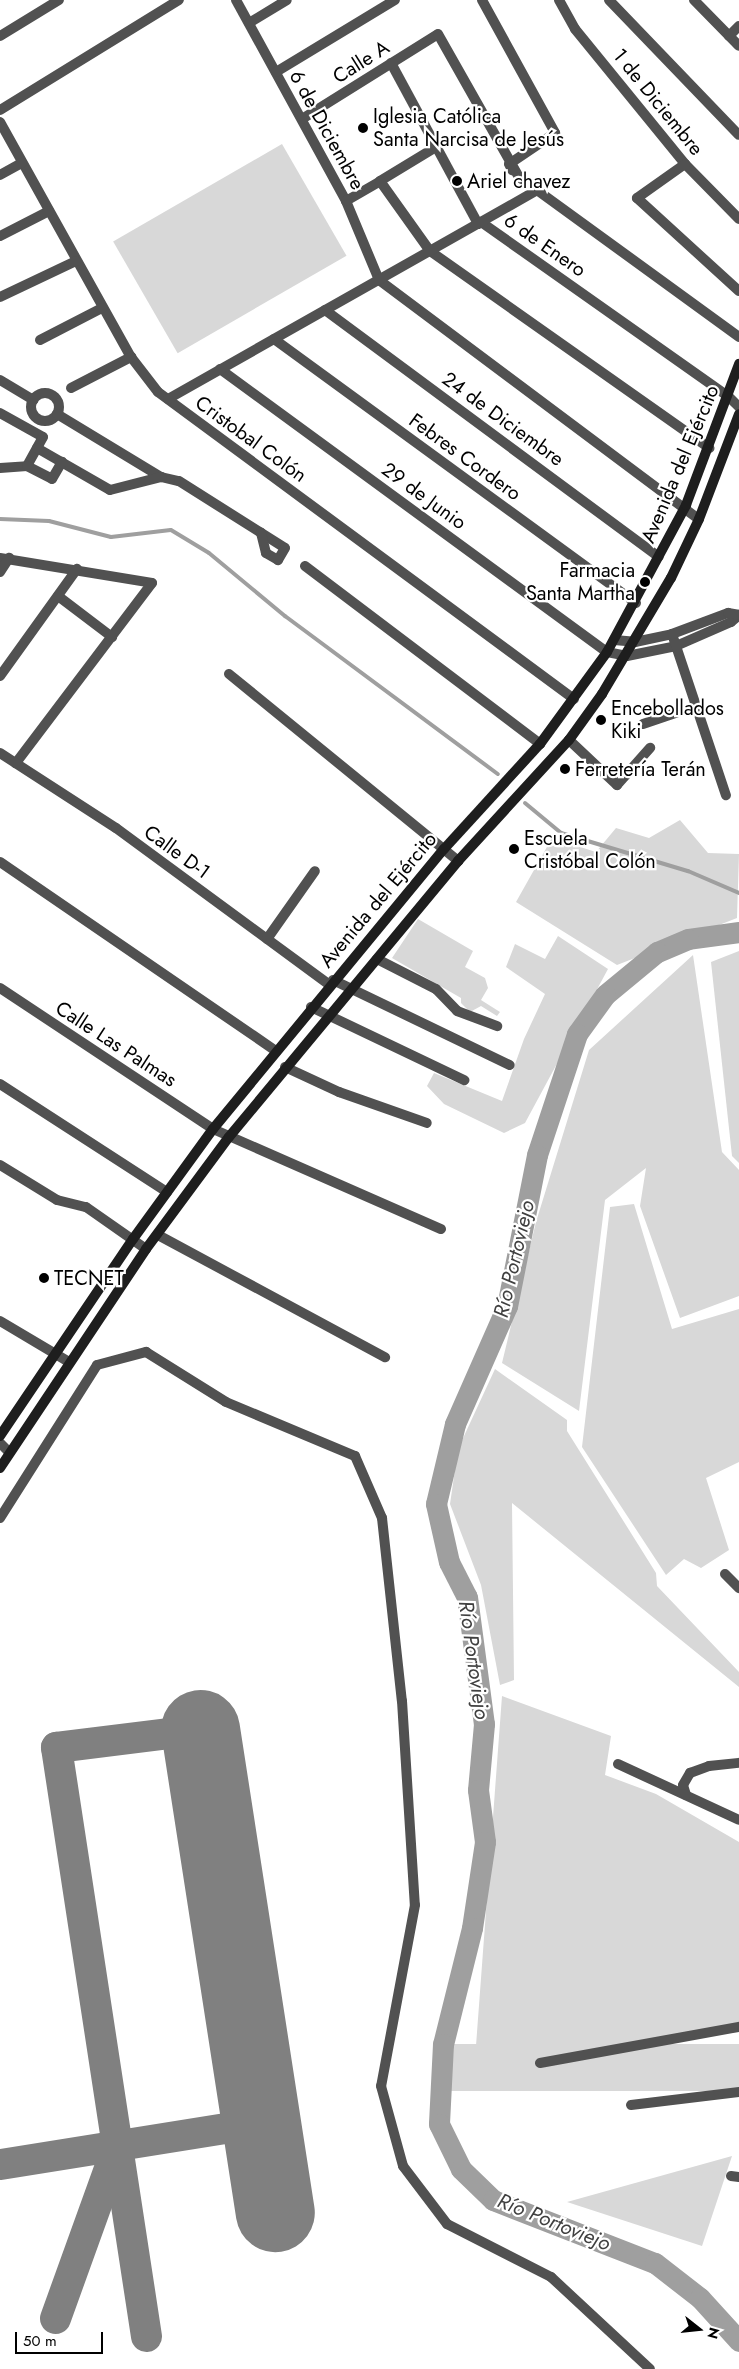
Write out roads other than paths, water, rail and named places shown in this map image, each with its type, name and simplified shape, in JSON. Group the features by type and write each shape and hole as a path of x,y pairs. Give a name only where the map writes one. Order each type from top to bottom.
{"main road":[{"name":"Avenida del Ejército","path":"0,1436 133,1239 214,1129 331,982 444,850 540,744 607,652 636,603 686,506 739,364"},
{"name":"Avenida del Ejército","path":"0,1468 146,1249 229,1137 285,1067 458,861 569,740 627,656 700,519 739,414"}],"street":[{"path":"0,36 60,0"},
{"path":"0,110 179,0"},
{"name":"6 de Diciembre","path":"236,0 346,200 379,280"},
{"path":"249,23 287,0"},
{"path":"276,72 395,0"},
{"path":"482,0 555,132 509,164"},
{"name":"1 de Diciembre","path":"559,0 575,29 685,164 739,219"},
{"path":"609,0 739,136"},
{"path":"694,0 739,46"},
{"path":"729,36 739,26"},
{"name":"Calle A","path":"302,119 438,34 509,164"},
{"name":"6 de Enero","path":"391,63 479,223 728,396 739,407"},
{"name":"Cristobal Colón","path":"0,122 102,308 144,377 168,399 574,699"},
{"path":"346,200 436,147"},
{"path":"0,175 22,163"},
{"path":"509,164 536,191 739,337"},
{"path":"509,164 526,197"},
{"path":"685,164 637,198 739,291"},
{"path":"380,181 430,251 709,448"},
{"path":"168,399 536,191"},
{"path":"0,236 49,211"},
{"path":"0,297 76,261"},
{"path":"379,280 686,506 700,519"},
{"path":"40,340 102,308"},
{"name":"24 de Diciembre","path":"325,310 659,557"},
{"name":"Febres Cordero","path":"274,339 636,603"},
{"path":"71,388 131,357"},
{"name":"29 de Junio","path":"220,369 607,652"},
{"path":"0,380 33,400"},
{"path":"44,392 52,394 58,401 57,414 50,420 38,419 32,413 33,400 44,392"},
{"path":"0,413 43,437 27,466"},
{"path":"57,414 161,477 179,481 261,533"},
{"path":"32,431 38,419"},
{"path":"37,448 110,490 161,477"},
{"path":"0,468 27,466 52,479 62,462"},
{"path":"0,572 5,558 152,583 16,763"},
{"path":"305,566 540,744"},
{"path":"0,676 77,569"},
{"path":"58,596 112,637"},
{"path":"614,640 635,642 672,634 728,614 739,615"},
{"path":"607,652 627,656 676,646 731,622 739,615"},
{"path":"672,634 726,795"},
{"path":"228,674 458,861"},
{"path":"643,724 696,706"},
{"path":"569,740 617,784 650,748"},
{"name":"Calle D-1","path":"0,753 116,828 267,939 331,982 351,988 510,1065"},
{"path":"0,862 276,1051"},
{"path":"267,939 315,871"},
{"path":"377,959 436,989 457,1010 498,1026"},
{"name":"Calle Las Palmas","path":"0,988 214,1129 441,1229"},
{"path":"311,1007 464,1080"},
{"path":"285,1067 339,1092 427,1123"},
{"path":"0,1084 166,1192"},
{"path":"0,1165 56,1200 86,1207 146,1249"},
{"path":"158,1235 385,1357"},
{"path":"0,1321 69,1362"},
{"path":"0,1518 98,1366 146,1352 226,1402 355,1456 382,1518 404,1731 415,1906 380,2086 403,2166 447,2224 551,2278 650,2369"},
{"path":"0,1443 9,1452"},
{"path":"725,1574 739,1588"},
{"path":"686,1795 683,1785 690,1773 709,1766 739,1763"},
{"path":"618,1764 739,1820"},
{"path":"540,2062 739,2027"},
{"path":"632,2104 739,2092"}],"waterway":[{"path":"0,519 49,521 111,537 171,530 209,553 285,616 498,774"},
{"path":"525,803 561,833 688,871 739,893"},
{"name":"Río Portoviejo","path":"739,932 688,939 657,952 605,995 577,1034 537,1155 507,1306 455,1424 436,1504 449,1562 467,1597 484,1724 478,1790 485,1842 472,1928 443,2044 439,2124 461,2169 493,2200 655,2263 700,2298 739,2341"}],"place":[{"name":"Iglesia Católica Santa Narcisa de Jesús","path":"363,128"},
{"name":"Ariel chavez","path":"457,181"},
{"name":"Farmacia Santa Martha","path":"645,582"},
{"name":"Encebollados Kiki","path":"601,720"},
{"name":"Ferretería Terán","path":"565,769"},
{"name":"Escuela Cristóbal Colón","path":"514,849"},
{"name":"TECNET","path":"44,1278"}]}
